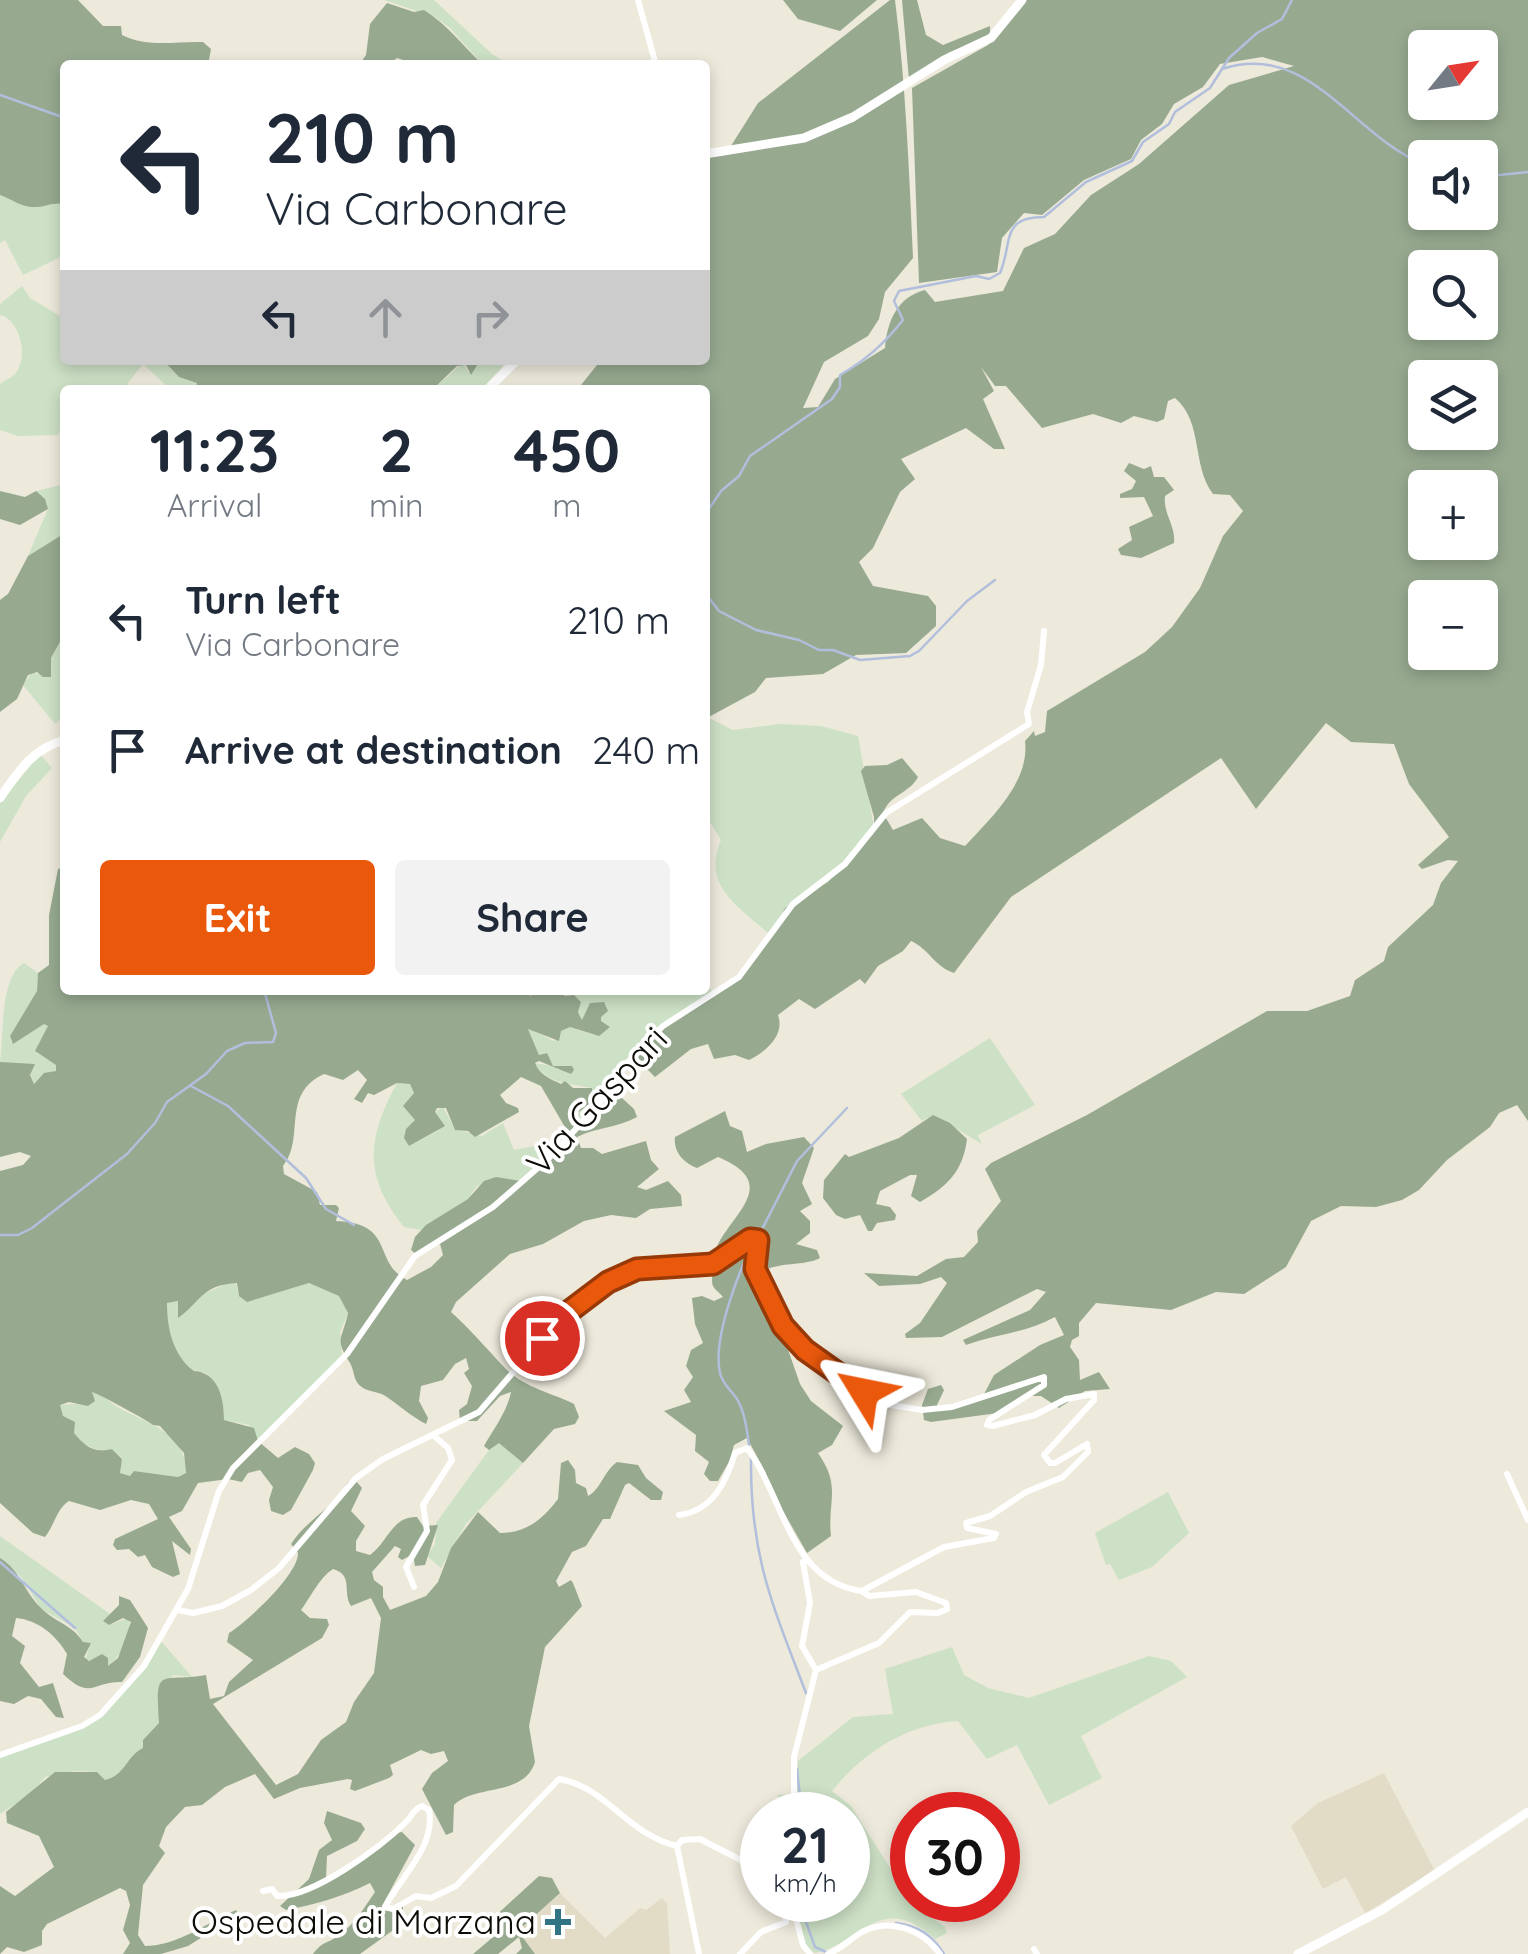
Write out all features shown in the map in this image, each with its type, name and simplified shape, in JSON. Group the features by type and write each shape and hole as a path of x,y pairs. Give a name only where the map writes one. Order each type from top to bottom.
{"street":[{"path":"638,0 655,60"},
{"path":"710,153 804,138 853,117 944,60 990,38 1022,0"},
{"path":"492,385 512,365"},
{"name":"Via Gaspari","path":"710,995 739,976 793,904 845,864 886,813 1028,724 1027,712 1042,665 1044,632"},
{"path":"0,798 24,763 45,746 60,742"},
{"name":"Via Gaspari","path":"0,1755 82,1726 100,1714 144,1666 178,1610 219,1490 233,1468 347,1354 415,1256 493,1207 548,1159 662,1026 710,995"},
{"path":"178,1610 193,1613 222,1606 251,1590 279,1568 356,1478 383,1459 479,1412 559,1319 608,1282 637,1269 713,1264 750,1239 758,1240 755,1269 792,1338 884,1404 911,1409 952,1407 1044,1377 1044,1385 1035,1394 989,1420 987,1426 993,1426 1036,1415 1066,1399 1094,1394 1094,1400 1044,1455 1050,1464 1055,1463 1087,1444 1088,1452 1077,1464 1063,1478 1026,1492 998,1512 966,1523 967,1528 996,1534 994,1538 944,1547 862,1591"},
{"path":"414,1587 406,1567 427,1532 423,1505 452,1460 448,1448 434,1436"},
{"path":"678,1516 708,1505 722,1486 735,1453 747,1448 807,1561 841,1588 869,1596 916,1592 946,1603 947,1608 938,1613 910,1612 879,1642 816,1670"},
{"path":"1507,1474 1528,1520"},
{"path":"794,1792 794,1757 816,1670 802,1646 810,1603 803,1562 807,1561"},
{"path":"263,1891 272,1889 277,1896 288,1897 321,1882 352,1865 422,1806 429,1810 429,1840 385,1908 393,1909 416,1896 431,1898 470,1876 559,1779 582,1785 628,1824 678,1846"},
{"path":"1298,1954 1348,1930 1528,1812"},
{"path":"698,1954 678,1846 682,1840 700,1838 740,1859"},
{"path":"740,1954 760,1932 786,1922"},
{"path":"795,1922 805,1952"},
{"path":"828,1954 862,1932 891,1926 925,1936 940,1954"}],"shaded area":[{"path":"1384,1773 1435,1871 1365,1913 1346,1877 1323,1889 1291,1826 1318,1803"},
{"name":"Ospedale di Marzana","path":"560,1893 605,1938 640,1908 646,1910 662,1898 667,1904 670,1954 535,1954 518,1931"}],"green space":[{"path":"0,0 78,0 103,26 121,26 122,35 132,39 152,43 203,42 211,49 209,60 60,60 60,204 24,206 0,195"},
{"path":"384,0 434,0 502,60 479,60 435,17"},
{"path":"783,0 877,0 840,31 798,19"},
{"path":"890,0 895,0 913,258 885,292 879,319 868,336 824,362 803,408 818,407 835,379 885,348 891,320 907,298 925,290 935,302 1003,291 1024,248 1055,234 1091,195 1139,164 1229,85 1294,66 1262,57 1220,64 1203,87 1174,104 1162,124 1141,140 1131,159 1084,180 1042,215 1024,213 1002,238 997,272 919,283 912,88 988,45 1026,0 1528,0 1528,1121 1517,1105 1499,1113 1490,1127 1447,1160 1419,1190 1402,1200 1376,1207 1341,1206 1311,1221 1286,1267 1244,1294 1216,1292 1171,1310 1096,1303 1079,1323 1079,1336 1070,1347 1079,1360 1080,1380 1099,1372 1110,1389 1085,1391 1059,1408 1041,1396 1025,1396 998,1413 931,1422 924,1420 922,1405 928,1389 941,1385 944,1390 937,1405 941,1411 983,1396 994,1375 1040,1345 1064,1335 1055,1317 966,1345 963,1340 1030,1310 1046,1292 1037,1289 942,1337 906,1338 905,1334 920,1323 947,1283 941,1277 920,1284 879,1286 864,1273 917,1276 946,1259 964,1257 978,1242 977,1231 1001,1201 985,1169 991,1163 1087,1115 1267,1011 1307,1011 1350,996 1355,980 1384,961 1388,947 1433,905 1441,883 1458,861 1448,860 1422,869 1418,865 1449,837 1409,784 1394,744 1351,742 1326,723 1256,809 1221,758 1011,897 954,973 911,941 903,951 878,966 865,984 860,979 815,1009 799,999 778,1015 779,1029 773,1042 749,1060 735,1055 714,1059 708,1044 691,1049 655,1077 646,1068 627,1062 672,1019 732,985 775,930 785,908 828,882 874,833 874,817 861,771 865,766 887,765 902,758 918,777 883,813 893,830 922,818 940,838 965,846 1015,785 1025,756 1025,741 1034,731 1035,736 1045,732 1047,711 1145,652 1172,627 1200,588 1223,536 1243,511 1230,495 1213,494 1202,470 1190,419 1175,398 1168,401 1164,419 1157,422 1134,416 1121,423 1093,414 1042,428 1006,386 995,386 981,367 994,391 983,399 1005,449 994,449 966,428 901,459 915,479 900,492 873,548 859,562 873,586 928,596 936,606 936,626 906,653 856,655 823,674 766,678 755,692 710,716 710,385 581,385 597,365 710,365 710,151 729,149 758,103"},
{"path":"902,0 917,0 926,35 943,45 990,26 990,36 948,53 909,80"},
{"path":"387,3 414,12 424,10 478,60 362,60 370,24"},
{"path":"0,195 38,206 60,203 60,257 23,275 5,240 0,243"},
{"path":"22,286 30,298 60,316 60,365 142,365 128,385 60,385 58,435 18,436 0,430 0,384 15,374 22,350 13,324 0,315 0,304"},
{"path":"144,365 168,365 179,377 198,383 197,385 166,385"},
{"path":"168,365 466,365 457,366 437,385 197,385 179,377"},
{"path":"461,365 469,373 475,365 504,365 486,385 438,385"},
{"path":"1129,463 1144,469 1151,466 1154,477 1164,477 1174,490 1165,496 1165,502 1174,543 1141,558 1121,555 1118,549 1132,540 1129,527 1153,516 1144,497 1120,498 1136,481 1124,471"},
{"path":"60,485 60,536 28,556 48,509 36,491"},
{"path":"0,491 25,497 36,491 45,499 48,509 20,525 0,519"},
{"path":"60,536 60,642 51,658 51,677 37,672 28,675 17,699 0,712 0,600 8,594 28,556"},
{"path":"60,642 60,720 55,724 23,685 32,672 51,677 51,658"},
{"path":"710,718 733,730 780,724 821,726 858,736 875,833 828,883 793,902 771,936 736,905 720,884 716,857 721,840 710,822"},
{"path":"40,754 52,768 26,796 0,842 0,803"},
{"path":"60,868 60,995 574,995 581,1002 578,1012 582,1020 590,1003 604,1002 608,1011 601,1021 610,1027 599,1036 570,1027 561,1031 559,1041 528,1029 539,1055 547,1053 553,1066 572,1066 571,1074 539,1061 535,1063 542,1073 561,1084 565,1081 573,1088 592,1088 592,1102 576,1114 575,1121 589,1117 611,1088 634,1109 637,1117 630,1121 577,1137 581,1148 593,1148 602,1154 646,1141 651,1160 659,1169 637,1187 646,1190 668,1181 681,1195 682,1206 650,1209 636,1218 611,1215 584,1221 543,1244 510,1254 456,1302 451,1312 511,1374 574,1404 579,1417 575,1424 554,1429 523,1463 499,1443 489,1450 484,1446 511,1392 500,1396 477,1421 460,1421 459,1410 467,1404 472,1386 464,1373 469,1369 466,1358 455,1364 443,1380 421,1386 419,1401 428,1418 426,1424 384,1395 358,1384 342,1348 348,1313 339,1296 309,1283 247,1302 239,1296 237,1283 225,1284 209,1291 178,1318 178,1301 167,1303 171,1336 189,1367 209,1376 218,1387 224,1420 254,1428 258,1441 278,1458 295,1447 309,1454 315,1463 313,1470 291,1510 283,1515 271,1511 273,1487 260,1470 248,1473 242,1482 228,1479 198,1483 182,1511 169,1517 191,1549 190,1555 172,1541 180,1574 173,1577 152,1567 145,1555 138,1557 129,1549 117,1550 113,1545 115,1539 158,1519 149,1504 131,1500 100,1510 69,1501 45,1537 33,1533 0,1503 0,1171 23,1165 31,1156 20,1152 0,1157 0,1062 35,1064 30,1075 34,1084 44,1073 56,1071 56,1065 35,1051 48,1026 44,1024 13,1044 10,1036 37,991 38,973 49,965 49,915","holes":["358,1070 367,1080 354,1099 362,1103 368,1093 374,1095 397,1083 410,1084 414,1093 403,1106 415,1120 406,1129 404,1138 409,1146 445,1126 435,1112 437,1108 446,1108 455,1130 468,1131 475,1137 519,1112 500,1095 521,1077 541,1086 569,1134 528,1178 521,1181 496,1177 484,1181 468,1199 426,1225 415,1237 411,1250 416,1254 440,1244 443,1255 431,1267 407,1280 396,1272 376,1236 355,1223 336,1221 336,1205 320,1205 317,1192 284,1174 302,1093 324,1074 343,1080","92,1392 160,1426 184,1453 186,1473 178,1477 120,1473 122,1459 112,1449 90,1448 82,1442 74,1433 75,1422 63,1416 60,1405 69,1402 88,1406 95,1401"]},
{"path":"24,963 38,973 37,992 10,1036 11,1042 44,1023 48,1026 37,1053 57,1065 56,1071 41,1076 34,1084 30,1074 0,1062 7,992 16,970"},
{"path":"710,988 714,994 620,1069 589,1117 574,1122 592,1088 560,1082 540,1070 534,1063 553,1066 546,1053 539,1055 528,1028 554,1041 570,1027 594,1035 600,1016 588,1013 582,1020 578,1011 581,1002 574,995 710,995"},
{"path":"990,1038 1035,1105 978,1135 982,1144 933,1115 922,1121 901,1094"},
{"path":"397,1083 410,1084 414,1093 408,1102 415,1120 409,1146 439,1130 435,1112 443,1107 455,1129 482,1136 503,1123 514,1150 570,1139 521,1181 477,1186 468,1199 422,1230 404,1227 381,1191 374,1156 380,1122"},
{"path":"725,1111 730,1126 742,1131 747,1152 804,1137 814,1148 802,1183 812,1204 800,1211 810,1221 810,1233 796,1244 817,1250 820,1258 770,1268 755,1278 776,1315 800,1384 811,1401 843,1426 832,1445 818,1453 832,1485 831,1536 807,1553 767,1483 766,1473 747,1438 734,1445 718,1481 710,1481 704,1474 709,1462 695,1451 696,1435 664,1411 691,1402 684,1390 693,1377 686,1366 691,1350 703,1343 695,1324 692,1298 702,1296 714,1301 723,1297 712,1284 714,1254 749,1195 749,1182 740,1169 718,1157 697,1168 692,1166 677,1152 675,1137"},
{"path":"933,1115 950,1123 967,1139 958,1169 946,1183 920,1202 911,1196 917,1175 880,1191 876,1204 890,1207 895,1220 877,1223 872,1231 868,1231 860,1215 845,1219 836,1215 823,1198 824,1180 845,1154 849,1157 899,1138"},
{"path":"236,1283 239,1296 269,1295 309,1283 340,1296 348,1313 340,1332 342,1357 258,1441 249,1425 224,1420 216,1384 207,1374 185,1363 169,1330 166,1303 178,1301 178,1317 197,1297"},
{"path":"96,1391 173,1439 180,1448 186,1473 178,1477 120,1473 122,1458 112,1449 93,1448 78,1439 59,1405 76,1404"},
{"path":"499,1442 523,1463 466,1524 441,1568 427,1556 435,1544 436,1523"},
{"path":"568,1460 575,1470 576,1483 586,1488 588,1496 617,1462 638,1465 663,1492 661,1500 651,1500 629,1483 625,1485 610,1519 603,1519 586,1546 572,1552 556,1581 559,1587 571,1580 582,1606 545,1647 529,1726 535,1762 521,1781 474,1794 454,1805 453,1832 446,1835 422,1789 432,1773 448,1761 444,1751 431,1754 421,1750 390,1765 393,1775 389,1778 355,1791 350,1789 352,1780 348,1779 300,1788 274,1799 255,1774 225,1787 202,1805 185,1807 166,1827 159,1846 165,1853 143,1885 138,1935 145,1946 157,1945 236,1910 239,1915 250,1915 218,1927 188,1946 161,1954 123,1954 130,1943 123,1930 130,1905 126,1891 120,1888 47,1924 42,1931 42,1945 24,1952 7,1947 0,1954 0,1886 15,1896 54,1867 39,1836 7,1823 6,1812 55,1772 97,1772 105,1780 117,1774 143,1748 143,1740 159,1723 158,1692 164,1680 206,1675 210,1699 224,1696 229,1682 253,1660 227,1642 229,1633 281,1585 296,1562 298,1553 291,1544 348,1482 356,1481 362,1488 351,1511 365,1526 356,1541 356,1551 370,1555 396,1525 409,1518 417,1517 423,1526 438,1525 425,1565 415,1566 413,1554 402,1560 398,1557 401,1549 395,1546 372,1572 374,1580 383,1587 390,1610 426,1596 438,1582 451,1548 478,1512 500,1533 518,1531 539,1519 558,1499 561,1463","holes":["333,1569 346,1580 351,1606 371,1598 381,1618 374,1673 346,1722 321,1740 298,1774 276,1785 213,1704 322,1638 329,1625 327,1619 310,1618 301,1610 328,1573"]},
{"path":"1168,1492 1189,1533 1152,1567 1119,1580 1110,1564 1106,1565 1095,1533"},
{"path":"0,1536 110,1614 103,1621 109,1625 129,1618 125,1645 108,1667 106,1661 85,1660 88,1651 75,1628 41,1609 22,1578 0,1558"},
{"path":"0,1558 45,1612 74,1631 83,1642 91,1643 84,1657 89,1661 102,1654 108,1658 108,1666 118,1658 131,1622 123,1618 109,1625 103,1621 119,1605 119,1596 130,1600 148,1628 140,1657 122,1682 86,1688 72,1682 63,1674 67,1654 57,1641 39,1625 16,1618 12,1636 25,1646 20,1663 39,1687 53,1683 64,1718 56,1717 41,1699 28,1696 14,1704 0,1701"},
{"path":"161,1641 192,1677 173,1675 159,1696 159,1723 144,1740 143,1748 112,1778 105,1780 97,1772 74,1771 45,1777 31,1794 0,1814 0,1754 98,1717"},
{"path":"952,1647 964,1675 988,1688 1029,1698 1149,1656 1171,1661 1187,1677 1081,1736 1102,1778 1049,1805 1017,1745 987,1759 958,1721 921,1728 888,1742 858,1764 833,1792 796,1792 798,1761 853,1717 893,1714 885,1669"},
{"path":"327,1811 361,1823 365,1829 357,1841 327,1856 326,1878 354,1865 389,1836 402,1832 415,1845 382,1906 386,1911 403,1906 403,1923 360,1954 313,1954 344,1932 358,1916 375,1892 370,1883 308,1905 286,1910 280,1906 309,1879 319,1850 332,1840 324,1823"},
{"path":"870,1836 890,1868 890,1919 872,1924 831,1948 815,1953 806,1948 800,1922 870,1922"},
{"path":"539,1876 552,1878 560,1893 518,1931 535,1954 516,1954 522,1948 519,1937 498,1954 473,1954 499,1932 492,1919"},
{"path":"908,1922 938,1922 947,1933 935,1939"}],"waterway":[{"path":"710,508 721,491 739,476 750,456 832,399 840,387 840,375 896,329 903,320 894,301 899,291 976,276 989,279 1000,273 1014,227 1030,218 1044,217 1086,182 1132,161 1143,142 1169,124 1175,112 1210,88 1229,58 1257,33 1282,19 1292,0"},
{"path":"1222,69 1253,64 1280,68 1305,79 1408,156"},
{"path":"0,95 60,116"},
{"path":"1498,175 1528,172"},
{"path":"710,599 719,611 756,630 860,660 910,656 919,651 967,601 995,580"},
{"path":"0,1235 18,1235 32,1228 127,1154 155,1123 167,1102 206,1074 227,1051 245,1043 273,1042 276,1033 265,995"},
{"path":"191,1086 228,1106 306,1178 326,1209 354,1225"},
{"path":"759,1235 797,1161 847,1108"},
{"path":"749,1445 742,1410 721,1377 719,1358 729,1303 757,1236"},
{"path":"751,1458 754,1524 765,1579 806,1693"},
{"path":"0,1562 75,1628"},
{"path":"797,1769 800,1792"},
{"path":"806,1922 815,1947 826,1952"},
{"path":"896,1923 924,1932 944,1954"}],"place":[{"name":"Ospedale di Marzana","path":"558,1922"}],"route":[{"path":"542,1338 559,1319 608,1282 637,1269 713,1264 740,1244 758,1240 755,1269 783,1326 805,1350 864,1392"}]}
